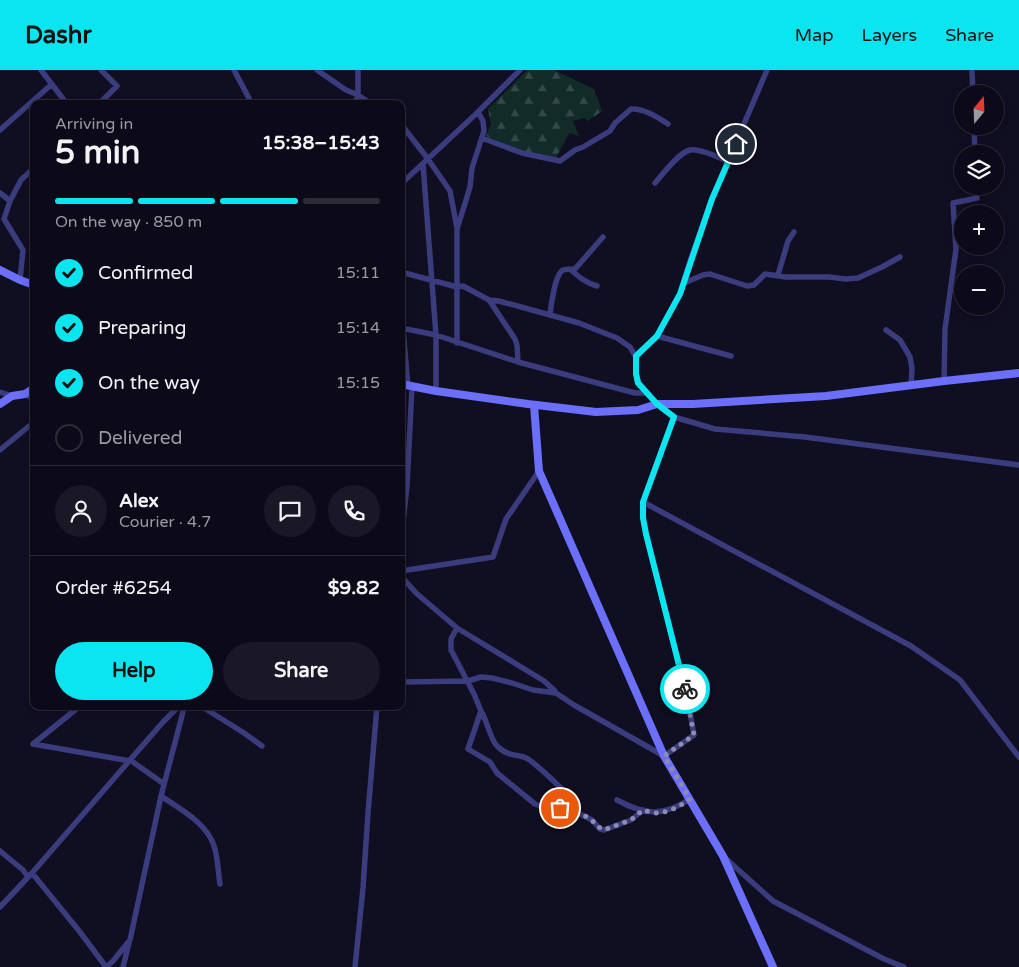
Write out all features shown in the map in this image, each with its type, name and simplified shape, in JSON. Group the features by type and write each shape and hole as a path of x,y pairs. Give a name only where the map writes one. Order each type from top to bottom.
{"street":[{"path":"41,70 64,100"},
{"path":"101,70 117,86 103,100"},
{"path":"234,70 250,100"},
{"path":"317,70 365,100"},
{"path":"357,100 358,70"},
{"path":"405,180 520,70"},
{"path":"636,356 657,336 680,294 712,199 767,70"},
{"path":"972,70 973,85"},
{"path":"34,100 52,84"},
{"path":"0,130 30,103"},
{"path":"482,138 522,153 560,161 575,150 610,131 615,123 631,109 643,111 668,124"},
{"path":"457,228 470,187 472,168 484,130 484,121 478,112"},
{"path":"405,129 450,191 457,228 457,343"},
{"path":"655,183 682,154 691,150 698,150 729,162"},
{"path":"423,164 436,335 436,391"},
{"path":"20,280 23,250 4,219 20,180 30,171"},
{"path":"0,193 10,201"},
{"path":"944,381 945,329 956,249 953,203 977,198 977,195"},
{"path":"778,275 788,241 794,232"},
{"path":"550,316 560,273 564,270 571,270 580,264 603,236"},
{"path":"684,284 703,275 710,274 747,286 754,285 765,274 786,277 829,276 846,279 858,278 900,257"},
{"path":"0,270 30,284"},
{"path":"571,270 577,276 596,286"},
{"path":"405,273 457,287 464,286 489,300 515,339 518,362"},
{"path":"0,274 9,275"},
{"path":"489,300 499,301 579,323 617,338 630,347 636,356 638,383 657,404 674,417 715,429 805,437 1019,465"},
{"path":"405,329 436,335 518,362 635,393 646,393"},
{"path":"886,330 900,340 910,358 912,368 911,385"},
{"path":"657,336 731,356"},
{"path":"405,363 410,432 405,476"},
{"path":"407,386 534,405 596,412 638,410 657,404 693,404 826,396 944,381 1019,374"},
{"path":"0,393 12,396 25,394 30,391"},
{"path":"25,394 30,396"},
{"path":"0,404 12,396"},
{"path":"534,405 540,471 664,756 723,856 770,966"},
{"path":"664,756 694,735 686,693 643,518 643,502 674,417"},
{"path":"0,450 30,425"},
{"path":"405,431 410,432"},
{"path":"405,570 493,557 506,519 540,471"},
{"path":"643,502 911,646 960,680 1019,757"},
{"path":"405,581 416,593 457,628 544,681 556,693 574,705 664,756"},
{"path":"457,628 451,639 451,650 485,717 495,744 502,750 514,755 520,755 536,765 574,800"},
{"path":"405,682 468,681 481,677 512,683 532,690 556,693"},
{"path":"75,710 33,744 130,760 164,784"},
{"path":"0,907 174,710"},
{"path":"123,967 182,710"},
{"path":"207,710 262,746"},
{"path":"355,967 377,710"},
{"path":"481,711 468,748 490,762 497,773 535,804 544,808 560,808 582,815 592,820 600,829 604,830 631,820 643,810"},
{"path":"161,796 202,825 210,834 215,847 220,884"},
{"path":"617,800 630,807 655,813 668,810 690,799"},
{"path":"0,851 30,875 74,925 106,967 130,940"},
{"path":"723,856 772,901 884,959 904,967"}],"green space":[{"path":"527,70 554,70 594,89 602,111 588,121 584,118 573,121 579,136 569,133 556,158 523,151 486,136 491,124 488,109"}],"way so far":[{"path":"560,808 582,815 592,820 600,829 604,830 631,820 643,810 655,813 668,810 690,799 664,756 694,735 685,689"}],"route":[{"path":"685,689 643,518 643,502 674,417 657,404 638,383 636,356 657,336 680,294 712,199 736,144"}]}
